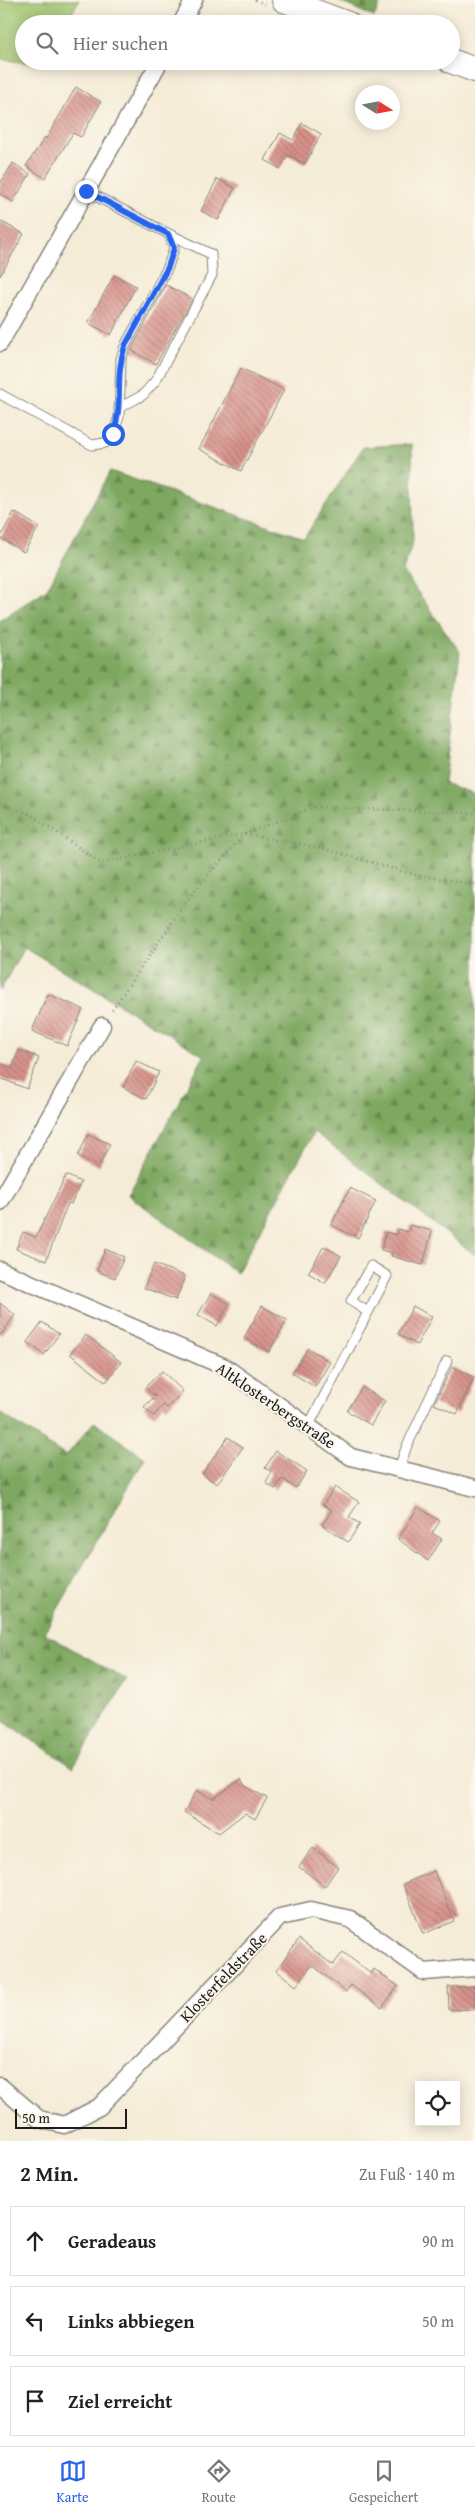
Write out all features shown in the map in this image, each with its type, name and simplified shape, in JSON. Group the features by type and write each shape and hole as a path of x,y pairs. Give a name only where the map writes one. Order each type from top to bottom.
{"main road":[{"path":"284,0 324,15"},
{"path":"460,64 475,70"}],"street":[{"path":"186,15 194,0"},
{"path":"0,343 155,70"},
{"path":"0,1202 102,1026"},
{"name":"Altklosterbergstraße","path":"0,1270 225,1366 351,1457 475,1488"},
{"name":"Klosterfeldstraße","path":"0,2086 39,2119 64,2126 99,2107 280,1918 311,1910 350,1919 424,1972 475,1968"}],"lane":[{"path":"86,191 211,254 212,275 156,380 143,395 119,408"},
{"path":"0,394 92,445 105,443 113,434 119,417 121,359 125,346 168,267 174,248 168,234"},
{"path":"309,1425 387,1276 371,1266 351,1301 368,1312"},
{"path":"399,1469 406,1448 447,1361"}],"path":[{"path":"0,803 32,816 101,863 244,834 315,807 475,813"},
{"path":"244,834 321,848 416,875 475,884"},
{"path":"112,1010 191,895 244,834"}],"green space":[{"path":"0,0 79,0 71,15 15,15 15,61 0,59"},
{"path":"336,0 382,0 375,15 370,15"},
{"path":"412,444 413,541 403,571 460,652 444,783 475,794 475,1255 314,1132 237,1273 128,1195 204,1056 24,947 0,991 0,620 47,589 110,471 304,538 363,447"},
{"path":"0,1413 66,1456 94,1422 145,1458 44,1633 127,1680 73,1767 0,1719"}],"building":[{"path":"76,87 101,102 81,137 73,133 45,178 26,166 45,137 46,139"},
{"path":"302,123 321,134 305,164 288,155 280,169 265,160 280,133 293,140"},
{"path":"13,163 30,174 13,202 0,194 0,184"},
{"path":"217,179 235,188 218,220 201,211"},
{"path":"0,221 24,234 0,276"},
{"path":"114,275 136,286 111,335 88,323"},
{"path":"166,285 192,299 156,364 131,350"},
{"path":"241,368 284,390 241,471 199,449"},
{"path":"14,512 39,527 24,552 0,538"},
{"path":"48,994 83,1009 67,1046 32,1031"},
{"path":"19,1050 39,1058 27,1089 0,1078 0,1063 12,1068"},
{"path":"136,1061 159,1072 146,1099 123,1087"},
{"path":"88,1134 110,1144 99,1166 78,1156"},
{"path":"66,1175 81,1182 71,1204 68,1203 46,1261 16,1249 23,1232 36,1237"},
{"path":"350,1188 376,1201 358,1238 331,1225"},
{"path":"410,1225 432,1231 423,1265 391,1256 392,1253 381,1250 386,1232 397,1235 398,1229 408,1232"},
{"path":"324,1246 341,1256 325,1283 308,1273"},
{"path":"105,1249 124,1257 115,1278 97,1271"},
{"path":"154,1264 185,1276 176,1300 144,1288"},
{"path":"211,1293 229,1304 217,1326 198,1315"},
{"path":"0,1303 15,1315 0,1336"},
{"path":"262,1306 287,1320 269,1352 244,1338"},
{"path":"413,1306 432,1317 417,1345 398,1334"},
{"path":"42,1322 59,1334 44,1355 27,1342"},
{"path":"86,1335 121,1362 106,1382 70,1354"},
{"path":"308,1348 330,1362 315,1387 292,1373"},
{"path":"452,1367 474,1377 457,1414 434,1404"},
{"path":"162,1371 183,1391 167,1408 163,1405 154,1416 144,1407 155,1396 145,1387"},
{"path":"362,1387 385,1401 371,1425 347,1411"},
{"path":"228,1437 243,1447 217,1484 202,1474"},
{"path":"276,1451 307,1471 296,1488 282,1479 275,1489 266,1483 272,1472 265,1468"},
{"path":"335,1487 359,1502 349,1517 360,1524 348,1542 322,1525 332,1510 323,1505"},
{"path":"418,1507 440,1521 432,1533 442,1539 428,1561 398,1539"},
{"path":"241,1779 245,1786 267,1798 255,1819 245,1813 219,1833 184,1812 197,1790 213,1799"},
{"path":"313,1848 338,1867 325,1886 299,1867"},
{"path":"434,1871 454,1921 423,1934 403,1884"},
{"path":"299,1939 333,1965 343,1952 371,1974 374,1969 398,1986 382,2008 351,1985 346,1992 312,1965 296,1986 276,1970"},
{"path":"475,1986 475,2009 449,2010 448,1987"}],"route":[{"path":"86,191 168,234 174,248 168,267 125,346 121,359 119,380 119,417 113,434"}]}
